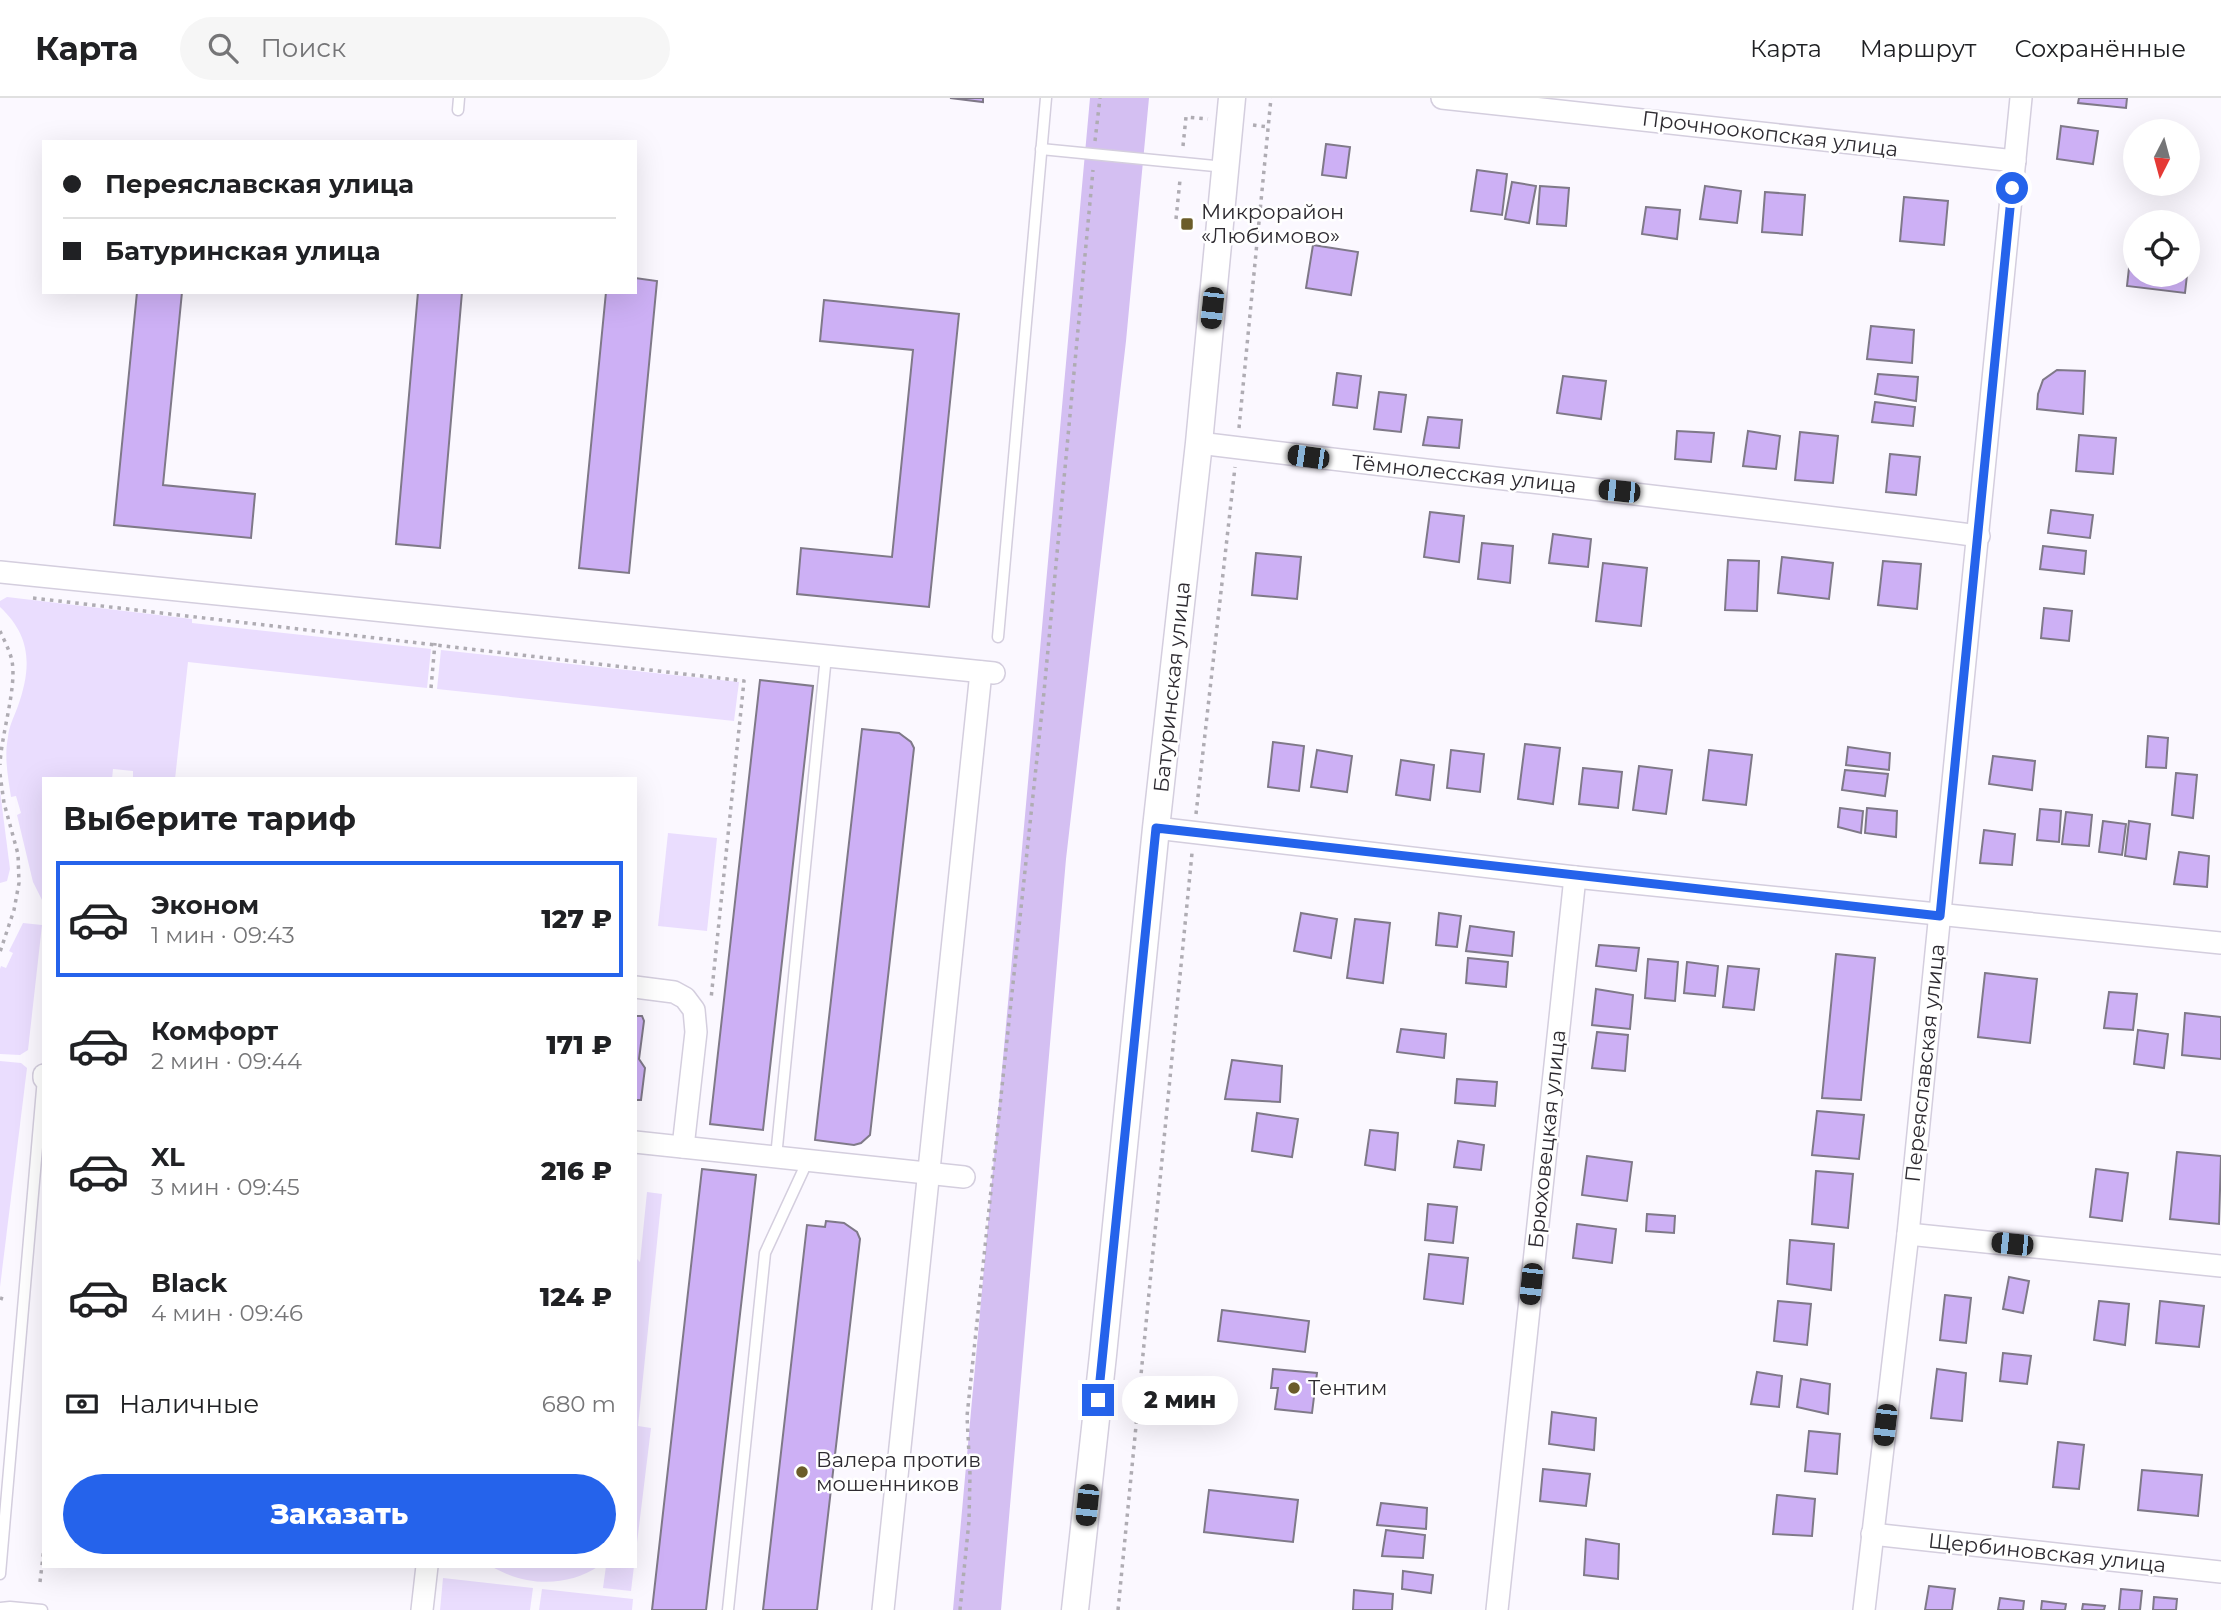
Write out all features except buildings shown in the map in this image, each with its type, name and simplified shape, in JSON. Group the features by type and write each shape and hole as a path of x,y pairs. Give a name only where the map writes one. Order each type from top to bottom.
{"street":[{"name":"Батуринская улица","path":"1075,1610 1199,443 1232,98"},
{"name":"Прочноокопская улица","path":"1442,98 2015,161"},
{"name":"Переяславская улица","path":"1864,1610 1908,1234 2021,98"},
{"name":"Тёмнолесская улица","path":"1199,443 1332,461 1646,494 1979,536"},
{"path":"0,572 987,673 927,1173 883,1610"},
{"path":"1156,828 1575,877 2221,943"},
{"name":"Брюховецкая улица","path":"1497,1610 1575,877"},
{"path":"637,987 674,992 685,998 694,1010 696,1032 683,1147"},
{"path":"637,1142 964,1177"},
{"path":"1908,1234 2221,1266"},
{"name":"Щербиновская улица","path":"1872,1535 2221,1572"},
{"path":"422,1610 427,1568"}],"lane":[{"path":"458,110 459,98"},
{"path":"998,637 1046,98"},
{"path":"1041,149 1225,167"},
{"path":"776,1157 826,656"},
{"path":"0,1574 42,1100"},
{"path":"729,1610 765,1253 808,1160"},
{"path":"0,1608 42,1610"}],"path":[{"path":"960,1610 969,1521 967,1416 1044,692 1100,98"},
{"path":"1183,146 1186,117 1208,119"},
{"path":"1251,125 1268,127"},
{"path":"1176,219 1180,180"},
{"path":"27,598 435,643 744,681 710,1011"},
{"path":"0,631 12,662 10,698 0,765"},
{"path":"431,688 435,643"},
{"path":"0,774 4,803 18,854 19,883 14,910 0,952"},
{"path":"40,1582 42,1565"}],"shaded area":[{"path":"1090,98 1149,98 1126,341 1066,859 1001,1610 953,1610"},
{"path":"7,597 192,619 192,623 431,649 427,688 188,662 175,777 133,777 133,771 113,769 112,777 42,777 42,900 33,882 17,815 21,813 16,796 11,797 6,752 11,725 23,691 26,652 18,629 0,607 0,601"},
{"path":"441,650 739,682 734,721 437,689"},
{"path":"0,791 10,869 7,881 0,883"},
{"path":"668,833 717,838 707,931 658,926"},
{"path":"23,923 42,925 28,1050 20,1055 0,1054 0,969 1,966 6,968 13,953 9,951"},
{"path":"0,1061 21,1063 27,1068 0,1287"},
{"path":"647,1192 662,1194 638,1426 651,1428 637,1543 637,1259 640,1262"},
{"path":"495,1568 595,1568 573,1578 545,1582 504,1573"},
{"path":"606,1568 634,1568 631,1591 603,1588"},
{"path":"443,1578 533,1588 530,1610 440,1610"},
{"path":"542,1589 633,1599 632,1610 539,1610"}],"place":[{"name":"Микрорайон «Любимово»","path":"1187,224"},
{"name":"Тентим","path":"1294,1388"},
{"name":"Валера против мошенников","path":"802,1472"}],"route":[{"path":"1098,1400 1156,828 1940,916 2012,188"}]}
